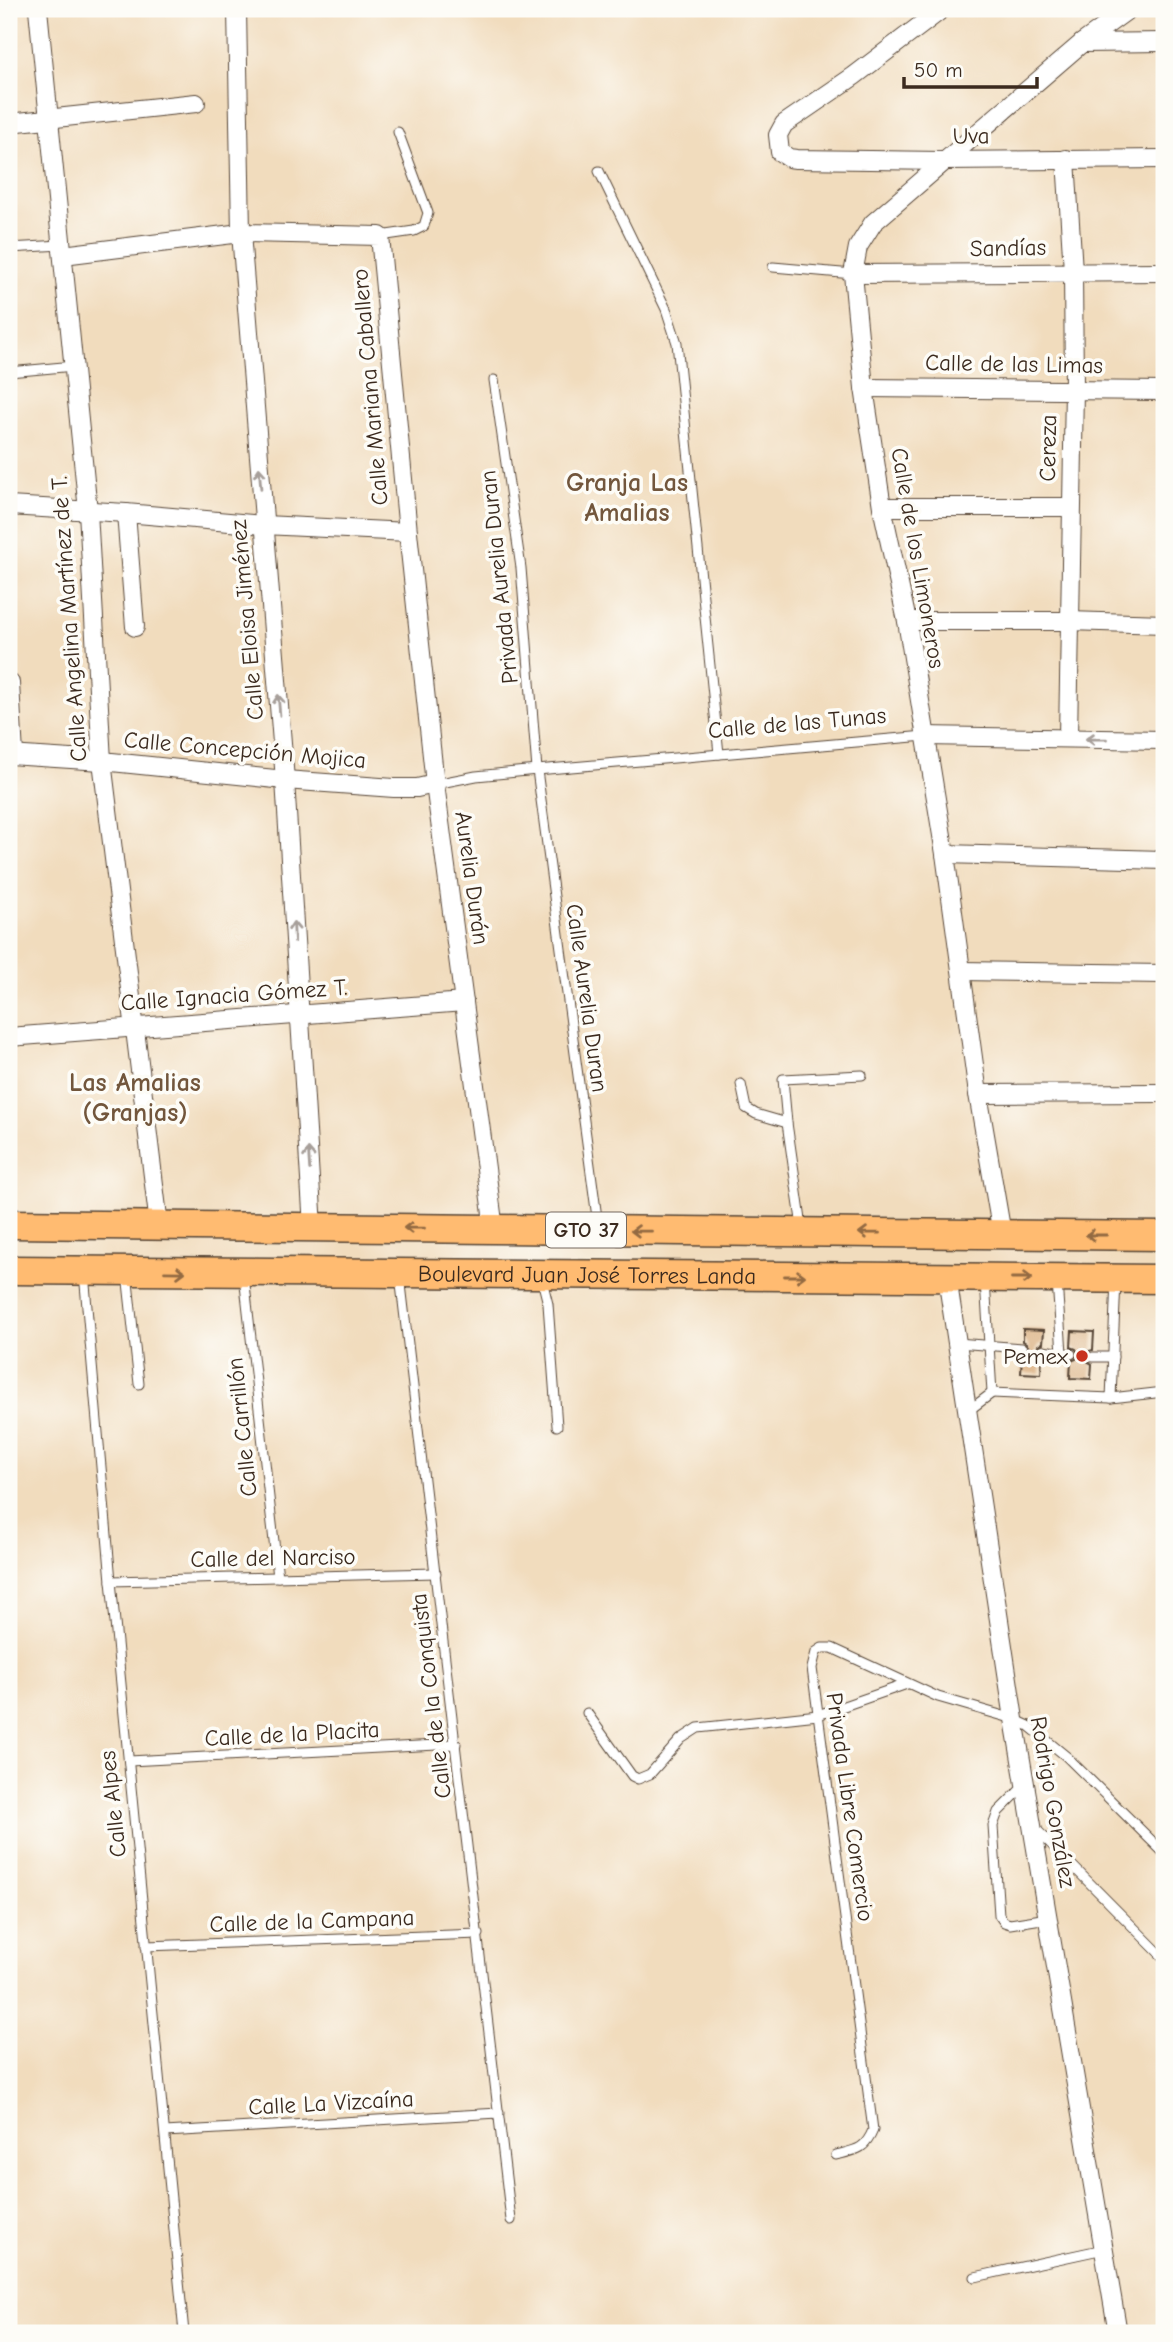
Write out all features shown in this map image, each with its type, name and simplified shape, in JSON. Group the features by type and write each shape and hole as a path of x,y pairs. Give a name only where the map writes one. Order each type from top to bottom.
{"main road":[{"name":"Boulevard Juan José Torres Landa","path":"9,1224 1164,1236"},
{"name":"Boulevard Juan José Torres Landa","path":"9,1269 1164,1279"}],"street":[{"name":"Calle Angelina Martínez de T.","path":"38,9 88,511 102,761 159,1225"},
{"name":"Calle Eloisa Jiménez","path":"237,9 241,233 285,780 313,1227"},
{"name":"Uva","path":"942,9 854,76 784,124 778,135 780,152 796,159 1164,159"},
{"name":"Calle de los Limoneros","path":"1002,1234 978,1094 945,854 906,621 882,507 864,388 853,274 858,247 873,223 1082,43 1129,9"},
{"path":"1082,43 1164,42"},
{"path":"9,123 196,103"},
{"name":"Cereza","path":"1066,159 1073,271 1074,389 1068,738"},
{"path":"63,250 241,233 380,236"},
{"name":"Calle Mariana Caballero","path":"380,236 408,533"},
{"name":"Sandías","path":"853,274 1164,272"},
{"name":"Calle de las Limas","path":"864,388 1164,391"},
{"path":"9,506 408,533"},
{"path":"882,507 1071,507"},
{"path":"127,513 135,626"},
{"name":"Aurelia Durán","path":"408,533 435,784 494,1229"},
{"path":"906,621 1164,624"},
{"path":"10,683 11,755"},
{"name":"Calle de las Tunas","path":"925,736 1164,740"},
{"name":"Calle Concepción Mojica","path":"11,755 394,788 417,788 435,784"},
{"path":"945,854 1164,860"},
{"path":"961,971 1164,974"},
{"name":"Calle Ignacia Gómez T.","path":"9,1037 464,1002"},
{"path":"978,1094 1164,1093"},
{"name":"Rodrigo González","path":"947,1277 1014,1719 1118,2333"}],"lane":[{"path":"380,236 414,231 424,226 428,213 398,132"},
{"path":"599,172 666,309 677,343 719,754"},
{"path":"9,248 63,250"},
{"path":"773,267 853,274"},
{"path":"9,372 74,366"},
{"name":"Privada Aurelia Duran","path":"494,380 521,568 537,770"},
{"name":"Calle de las Tunas","path":"435,784 476,776 537,770 925,736"},
{"name":"Calle Aurelia Duran","path":"537,770 598,1231"},
{"path":"803,1233 783,1079 862,1075"},
{"path":"741,1084 746,1108 787,1124"},
{"name":"Calle Alpes","path":"84,1271 111,1581 184,2333"},
{"path":"127,1271 139,1384"},
{"name":"Calle Carrillón","path":"244,1272 278,1577"},
{"name":"Calle de la Conquista","path":"399,1274 511,2220"},
{"path":"541,1275 548,1304 557,1426"},
{"path":"1043,1350 1066,1354 1057,1278"},
{"path":"1111,1398 1116,1278"},
{"path":"985,1279 992,1393"},
{"path":"957,1343 1022,1348"},
{"path":"1093,1357 1113,1357"},
{"path":"967,1411 992,1393 1111,1398 1164,1392"},
{"name":"Calle del Narciso","path":"111,1581 436,1573"},
{"name":"Privada Libre Comercio","path":"836,2155 867,2144 873,2130 812,1668 812,1659 816,1652 822,1648 832,1648 907,1684 964,1706 1014,1719 1048,1740 1164,1853"},
{"path":"587,1713 632,1776 638,1779 650,1774 681,1739 698,1728 818,1715 907,1684"},
{"name":"Calle de la Placita","path":"129,1761 456,1744"},
{"path":"1025,1784 998,1812 993,1826 999,1914 1004,1922 1010,1924 1048,1919"},
{"path":"1032,1825 1164,1958"},
{"name":"Calle de la Campana","path":"146,1947 479,1934"},
{"name":"Calle La Vizcaína","path":"165,2132 499,2113"},
{"path":"975,2277 1104,2249"}],"building":[{"name":"Pemex","path":"1023,1329 1044,1330 1043,1343 1038,1345 1036,1350 1042,1357 1041,1374 1021,1373 1022,1355 1029,1348 1023,1341"},
{"name":"Pemex","path":"1072,1331 1094,1332 1093,1350 1086,1356 1087,1361 1092,1364 1091,1379 1070,1378 1071,1361 1076,1359 1078,1354 1076,1349 1071,1347"}],"place":[{"name":"Pemex","path":"1082,1356"}],"district":[{"name":"Granja Las Amalias","path":"627,498"},
{"name":"Las Amalias (Granjas)","path":"135,1098"}]}
